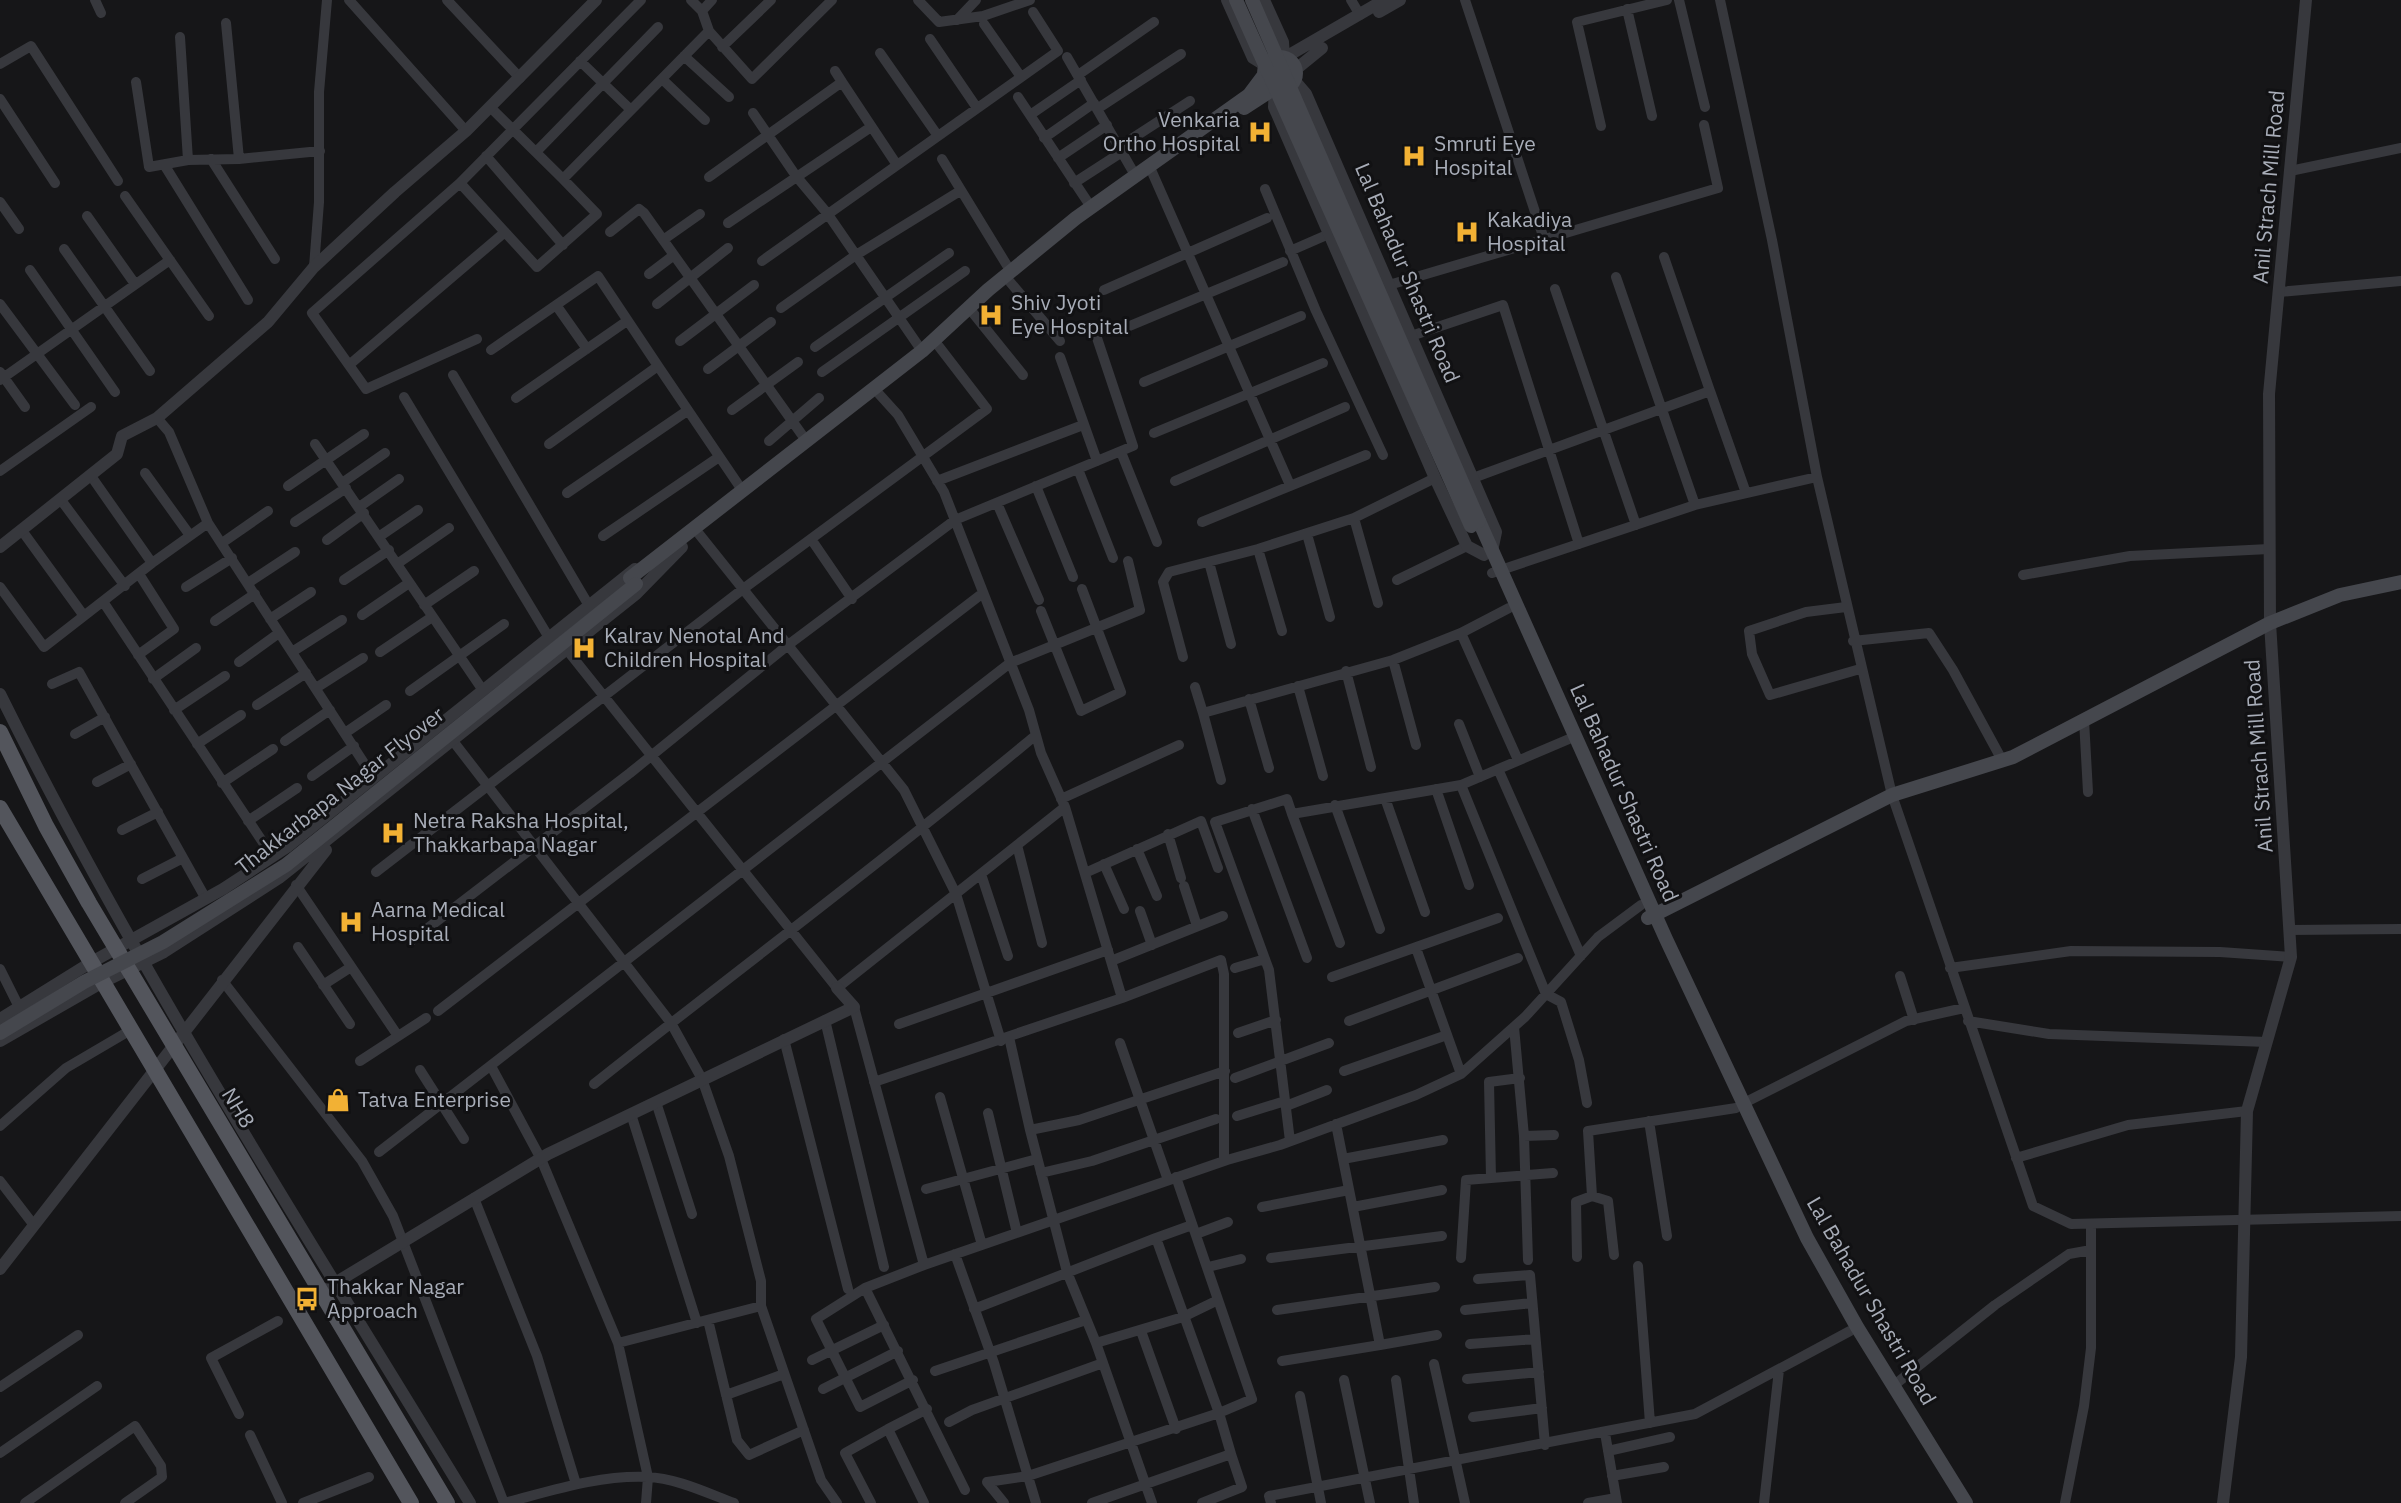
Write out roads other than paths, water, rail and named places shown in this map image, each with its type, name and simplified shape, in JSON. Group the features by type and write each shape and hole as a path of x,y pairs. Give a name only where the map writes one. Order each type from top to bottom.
{"main road":[{"path":"1236,0 1488,553"},
{"path":"1252,0 1475,524"},
{"path":"680,544 805,439 876,391 1091,207 1249,95 1265,71 1273,59 1284,58 1294,75 1284,88 1275,88 1268,84 1265,71"},
{"path":"680,544 699,534 937,344 1010,277 1152,172 1275,88"},
{"name":"Thakkarbapa Nagar Flyover","path":"0,1025 80,976 159,936 282,859 680,544"},
{"name":"Lal Bahadur Shastri Road","path":"1488,553 1740,1106 1807,1238 1966,1503"},
{"path":"1497,572 1510,608 1641,905 1652,917 1892,795 2002,761 2270,624 2340,595 2401,582"},
{"name":"Thakkarbapa Nagar Flyover","path":"0,1033 84,982 163,942 286,865 633,581"},
{"name":"NH8","path":"0,732 46,826 137,966 330,1287 447,1503"},
{"path":"0,808 129,1031 411,1503"},
{"path":"1740,1106 1800,1242 1850,1331 1956,1503"}],"street":[{"path":"95,0 101,13"},
{"path":"314,267 320,151 319,92 327,0"},
{"path":"349,0 466,131"},
{"path":"447,0 520,78"},
{"path":"0,547 23,532 117,454 122,436 157,418 268,322 314,267 466,131 596,0"},
{"path":"477,340 366,389 312,313 460,183 641,0"},
{"path":"691,0 702,10 709,31 752,79 832,0"},
{"path":"702,10 712,0"},
{"path":"722,47 771,0"},
{"path":"919,0 939,22 983,16 1030,0"},
{"path":"957,21 976,0"},
{"path":"1227,0 1253,58 1265,71"},
{"path":"1264,0 1283,42 1284,58 1384,0"},
{"path":"1351,0 1360,15"},
{"path":"1294,75 1312,54 1400,0"},
{"path":"1465,0 1544,239"},
{"path":"1601,125 1576,27 1581,20 1667,0"},
{"path":"1679,0 1705,107"},
{"path":"1720,0 1772,240 1817,477 1853,641 1892,795 2033,1206 2071,1224 2401,1216"},
{"name":"Anil Strach Mill Road","path":"2223,1503 2241,1357 2247,1111 2291,957 2270,624 2269,394 2306,0"},
{"path":"1627,9 1652,116"},
{"path":"762,261 1058,51 1033,12"},
{"path":"1030,115 1154,22"},
{"path":"226,23 239,159"},
{"path":"984,24 1021,78"},
{"path":"536,152 658,27"},
{"path":"563,179 709,31"},
{"path":"180,37 188,160"},
{"path":"930,39 977,108"},
{"path":"0,64 31,46 118,181"},
{"path":"880,53 938,136"},
{"path":"1044,138 1181,54"},
{"path":"684,56 729,97"},
{"path":"1067,57 1135,174"},
{"path":"580,61 631,110"},
{"path":"835,71 897,165"},
{"name":"Lal Bahadur Shastri Road","path":"1294,75 1306,94 1496,532 1488,553"},
{"path":"662,79 705,120"},
{"path":"136,82 149,167 188,160 239,159 320,151"},
{"path":"709,177 842,82"},
{"path":"1275,88 1275,107 1467,546"},
{"path":"1018,97 1091,207"},
{"path":"0,99 55,183"},
{"path":"1074,183 1190,101"},
{"path":"460,183 537,267 597,214 490,107"},
{"path":"753,113 796,176 827,213 922,351"},
{"path":"1058,159 1107,125"},
{"path":"1389,285 1718,188 1704,125"},
{"path":"728,223 871,127"},
{"path":"2290,170 2401,148"},
{"path":"486,156 563,245"},
{"path":"211,159 275,259"},
{"path":"942,159 1010,277 1059,341"},
{"path":"164,166 248,300"},
{"path":"1152,172 1290,485"},
{"path":"1265,189 1290,251 1383,455"},
{"path":"781,308 856,255 960,191"},
{"path":"125,195 209,316"},
{"path":"0,202 19,229"},
{"path":"610,232 639,209 805,439"},
{"path":"663,240 701,214"},
{"path":"87,216 135,284"},
{"path":"1104,290 1266,218"},
{"path":"349,365 505,232"},
{"path":"1290,251 1329,234"},
{"path":"657,303 728,248"},
{"path":"64,249 150,371"},
{"path":"815,347 949,253"},
{"path":"649,274 674,255"},
{"path":"1664,257 1746,493"},
{"path":"25,407 1,376 37,354 170,260"},
{"path":"1120,330 1283,262"},
{"path":"30,270 115,392"},
{"path":"822,372 965,271"},
{"path":"491,350 598,276 742,490"},
{"path":"1616,277 1696,505"},
{"path":"2279,292 2401,281"},
{"path":"680,341 754,285"},
{"path":"1555,289 1636,525"},
{"path":"0,304 75,405"},
{"path":"556,305 587,349"},
{"path":"1411,336 1503,305 1579,544"},
{"path":"973,313 1023,375"},
{"path":"1144,382 1301,316"},
{"path":"516,398 627,321"},
{"path":"708,369 771,323"},
{"path":"411,941 651,756 788,645 955,520 1133,446 1093,326"},
{"path":"376,872 743,589 987,409 937,344"},
{"path":"1060,357 1097,461"},
{"path":"732,410 798,362"},
{"path":"1154,433 1323,363"},
{"path":"549,444 658,366"},
{"path":"453,376 588,604"},
{"path":"876,391 898,415 937,481 955,520 1063,803 1122,998"},
{"path":"1473,478 1710,391"},
{"path":"404,397 548,636"},
{"path":"769,441 819,398"},
{"path":"0,471 91,407"},
{"path":"1175,481 1345,407"},
{"path":"568,493 687,411"},
{"path":"157,418 169,432 208,523 373,777"},
{"path":"937,481 1083,425"},
{"path":"288,486 363,434"},
{"path":"316,444 482,689"},
{"path":"1121,452 1157,542"},
{"path":"295,522 385,453"},
{"path":"1202,522 1366,455"},
{"path":"603,536 719,457"},
{"path":"1078,468 1113,558"},
{"path":"145,473 189,534"},
{"path":"91,476 152,563"},
{"path":"1497,572 1696,505 1817,477"},
{"path":"1184,657 1163,582 1164,576 1169,572 1258,549 1354,518 1435,478"},
{"path":"327,540 399,479"},
{"path":"1036,486 1073,577"},
{"path":"61,500 125,586"},
{"path":"997,503 1040,600"},
{"path":"380,536 418,510"},
{"path":"222,543 268,511"},
{"path":"1354,518 1378,603"},
{"path":"0,587 44,647 104,603 189,534 208,523"},
{"path":"397,564 449,528"},
{"path":"23,532 84,616"},
{"path":"699,534 881,766 904,790 956,894 986,994 1005,1039 1067,1272 1096,1343 1152,1503"},
{"path":"1307,534 1330,617"},
{"path":"811,539 852,598"},
{"path":"0,1018 90,963 206,899 272,856 327,816 623,576 680,544"},
{"path":"0,1041 212,922 340,832 636,594 680,544"},
{"path":"1397,580 1467,546 1488,553"},
{"path":"1258,549 1282,631"},
{"path":"2023,575 2130,556 2270,549"},
{"path":"344,580 388,550"},
{"path":"248,583 295,552"},
{"path":"186,587 232,558"},
{"path":"379,1152 881,766 1010,663 1140,610 1128,561"},
{"path":"1209,562 1231,644"},
{"path":"424,605 474,571"},
{"path":"138,655 174,629 139,574"},
{"path":"362,615 409,583"},
{"path":"1041,611 1081,711 1121,692 1082,589"},
{"path":"270,619 311,592"},
{"path":"438,1011 983,593"},
{"path":"215,621 255,594"},
{"path":"104,603 272,856"},
{"path":"1846,607 1806,612 1749,631 1752,654 1770,695 1860,669"},
{"path":"1203,713 1393,660 1461,633 1510,608"},
{"path":"380,652 432,617"},
{"path":"292,652 342,620"},
{"path":"410,691 503,624"},
{"path":"239,662 279,633"},
{"path":"1461,633 1518,760"},
{"path":"1853,641 1929,633 2002,761"},
{"path":"153,679 196,648"},
{"path":"566,650 854,1007 924,1265"},
{"path":"316,688 363,658"},
{"path":"1393,660 1416,745"},
{"path":"1346,671 1371,766"},
{"path":"52,684 79,672 206,899"},
{"path":"257,705 306,673"},
{"path":"174,710 225,676"},
{"path":"1298,686 1323,776"},
{"path":"1195,687 1222,780"},
{"path":"0,694 124,945"},
{"path":"1250,699 1269,768"},
{"path":"345,733 386,705"},
{"path":"285,741 330,710"},
{"path":"197,744 241,715"},
{"path":"75,734 105,717"},
{"path":"2084,720 2088,792"},
{"path":"1459,724 1480,777"},
{"path":"594,1084 790,929 924,828 1036,735"},
{"path":"1292,814 1461,785 1569,738"},
{"path":"453,741 623,965 671,1023 702,1080 729,1156 761,1281 761,1306 821,1480 837,1503"},
{"path":"837,988 1017,845 1063,803 1179,745"},
{"path":"312,776 354,746"},
{"path":"222,783 273,749"},
{"path":"97,782 131,764"},
{"path":"1498,769 1581,957"},
{"path":"1461,785 1546,994 1561,1002 1579,1060 1587,1103"},
{"path":"248,821 297,788"},
{"path":"1437,789 1469,886"},
{"path":"1385,798 1426,912"},
{"path":"1290,1141 1276,1020 1265,959 1215,822 1287,799 1340,943"},
{"path":"1335,805 1380,929"},
{"path":"1252,809 1307,957"},
{"path":"122,830 158,812"},
{"path":"327,816 340,832"},
{"path":"1085,873 1201,821 1218,867"},
{"path":"0,1269 154,1072 222,980 340,832"},
{"path":"1168,834 1197,926"},
{"path":"1017,845 1042,943"},
{"path":"1137,849 1157,896"},
{"path":"142,879 183,858"},
{"path":"1104,864 1124,909"},
{"path":"981,874 1008,956"},
{"path":"296,885 398,1036"},
{"path":"912,1380 860,1407 816,1319 865,1288 924,1265 1224,1161 1290,1141 1416,1095 1461,1074 1514,1027 1598,937 1641,905"},
{"path":"1140,911 1152,944"},
{"path":"1111,961 1223,916"},
{"path":"1332,977 1499,918"},
{"path":"2289,930 2401,929"},
{"path":"298,947 350,1024"},
{"path":"1416,948 1461,1074"},
{"path":"900,1024 1108,950"},
{"path":"1950,968 2071,951 2220,952 2291,957"},
{"path":"1349,1021 1518,958"},
{"path":"1235,968 1265,959"},
{"path":"874,1082 1122,998 1221,960 1225,1071 1224,1161"},
{"path":"323,985 351,967"},
{"path":"0,969 19,1007"},
{"path":"1900,976 1914,1020"},
{"path":"222,980 362,1161 404,1240 434,1326 504,1503 576,1484 648,1476 669,1480 734,1503"},
{"path":"470,1503 330,1287 541,1159 854,1007"},
{"path":"1592,1196 1588,1131 1740,1106 1914,1020 1964,1008"},
{"path":"360,1061 426,1018"},
{"path":"825,1020 884,1267"},
{"path":"1238,1033 1276,1020"},
{"path":"1968,1021 2049,1034 2267,1042"},
{"path":"1514,1027 1524,1136 1528,1260"},
{"path":"0,1126 66,1068 129,1031"},
{"path":"1343,1071 1447,1035"},
{"path":"784,1039 848,1289"},
{"path":"1004,1503 987,1482 1028,1476 1132,1445 1252,1399 1194,1229 1154,1138 1120,1043"},
{"path":"1235,1078 1329,1044"},
{"path":"491,1066 541,1159 618,1343 648,1476 646,1503"},
{"path":"420,1070 464,1139"},
{"path":"1030,1130 1079,1120 1225,1071"},
{"path":"1491,1178 1489,1082 1520,1078"},
{"path":"1237,1116 1327,1090"},
{"path":"940,1097 982,1245"},
{"path":"656,1101 692,1214"},
{"path":"2016,1158 2128,1125 2247,1111"},
{"path":"988,1113 1017,1233"},
{"path":"631,1114 703,1321 737,1440 749,1455 804,1430"},
{"path":"1041,1173 1092,1161 1216,1119"},
{"path":"1649,1121 1667,1236"},
{"path":"1336,1124 1363,1248 1380,1345"},
{"path":"1524,1136 1554,1135"},
{"path":"1343,1159 1443,1140"},
{"path":"926,1189 1037,1159"},
{"path":"1461,1258 1466,1181 1553,1173"},
{"path":"0,1181 33,1224"},
{"path":"1262,1207 1349,1190"},
{"path":"1353,1207 1442,1190"},
{"path":"1577,1257 1576,1202 1592,1196 1608,1201 1614,1255"},
{"path":"474,1198 537,1356 576,1484"},
{"path":"974,1308 1156,1238 1228,1222"},
{"path":"2065,1503 2091,1348 2091,1224"},
{"path":"1271,1258 1442,1236"},
{"path":"1156,1238 1219,1413 1242,1487 1202,1503"},
{"path":"1894,1385 2069,1254 2091,1251"},
{"path":"955,1254 989,1351 1036,1503"},
{"path":"1208,1267 1241,1259"},
{"path":"1637,1266 1650,1423"},
{"path":"1478,1279 1530,1275 1545,1445"},
{"path":"1277,1311 1435,1287"},
{"path":"865,1288 965,1490"},
{"path":"1096,1343 1183,1317 1218,1300"},
{"path":"1465,1310 1532,1303"},
{"path":"618,1343 761,1306"},
{"path":"935,1371 1086,1320"},
{"path":"239,1414 211,1358 278,1321"},
{"path":"813,1360 884,1325"},
{"path":"1141,1331 1176,1429"},
{"path":"1270,1503 1269,1496 1695,1415 1850,1331"},
{"path":"0,1387 78,1335"},
{"path":"1282,1361 1437,1335"},
{"path":"1470,1344 1535,1339"},
{"path":"823,1389 898,1351"},
{"path":"949,1422 1103,1363"},
{"path":"1434,1364 1465,1503"},
{"path":"1764,1503 1779,1370"},
{"path":"1467,1379 1539,1373"},
{"path":"726,1395 784,1374"},
{"path":"1344,1380 1370,1503"},
{"path":"1396,1380 1414,1503"},
{"path":"0,1453 97,1387"},
{"path":"1300,1396 1321,1503"},
{"path":"1473,1417 1542,1408"},
{"path":"871,1503 845,1453 927,1409"},
{"path":"25,1503 135,1426 161,1466 162,1478 125,1503"},
{"path":"888,1429 924,1503"},
{"path":"1588,1503 1617,1501 1605,1433"},
{"path":"250,1435 282,1503"},
{"path":"1608,1451 1670,1437"},
{"path":"1092,1503 1231,1454"},
{"path":"1612,1476 1664,1467"},
{"path":"303,1503 369,1477"}],"place":[{"name":"Venkaria Ortho Hospital","path":"1260,132"},
{"name":"Smruti Eye Hospital","path":"1414,156"},
{"name":"Kakadiya Hospital","path":"1467,232"},
{"name":"Shiv Jyoti Eye Hospital","path":"991,315"},
{"name":"Kalrav Nenotal And Children Hospital","path":"584,648"},
{"name":"Netra Raksha Hospital, Thakkarbapa Nagar","path":"393,833"},
{"name":"Aarna Medical Hospital","path":"351,922"},
{"name":"Tatva Enterprise","path":"338,1100"},
{"name":"Thakkar Nagar Approach","path":"307,1299"}]}
